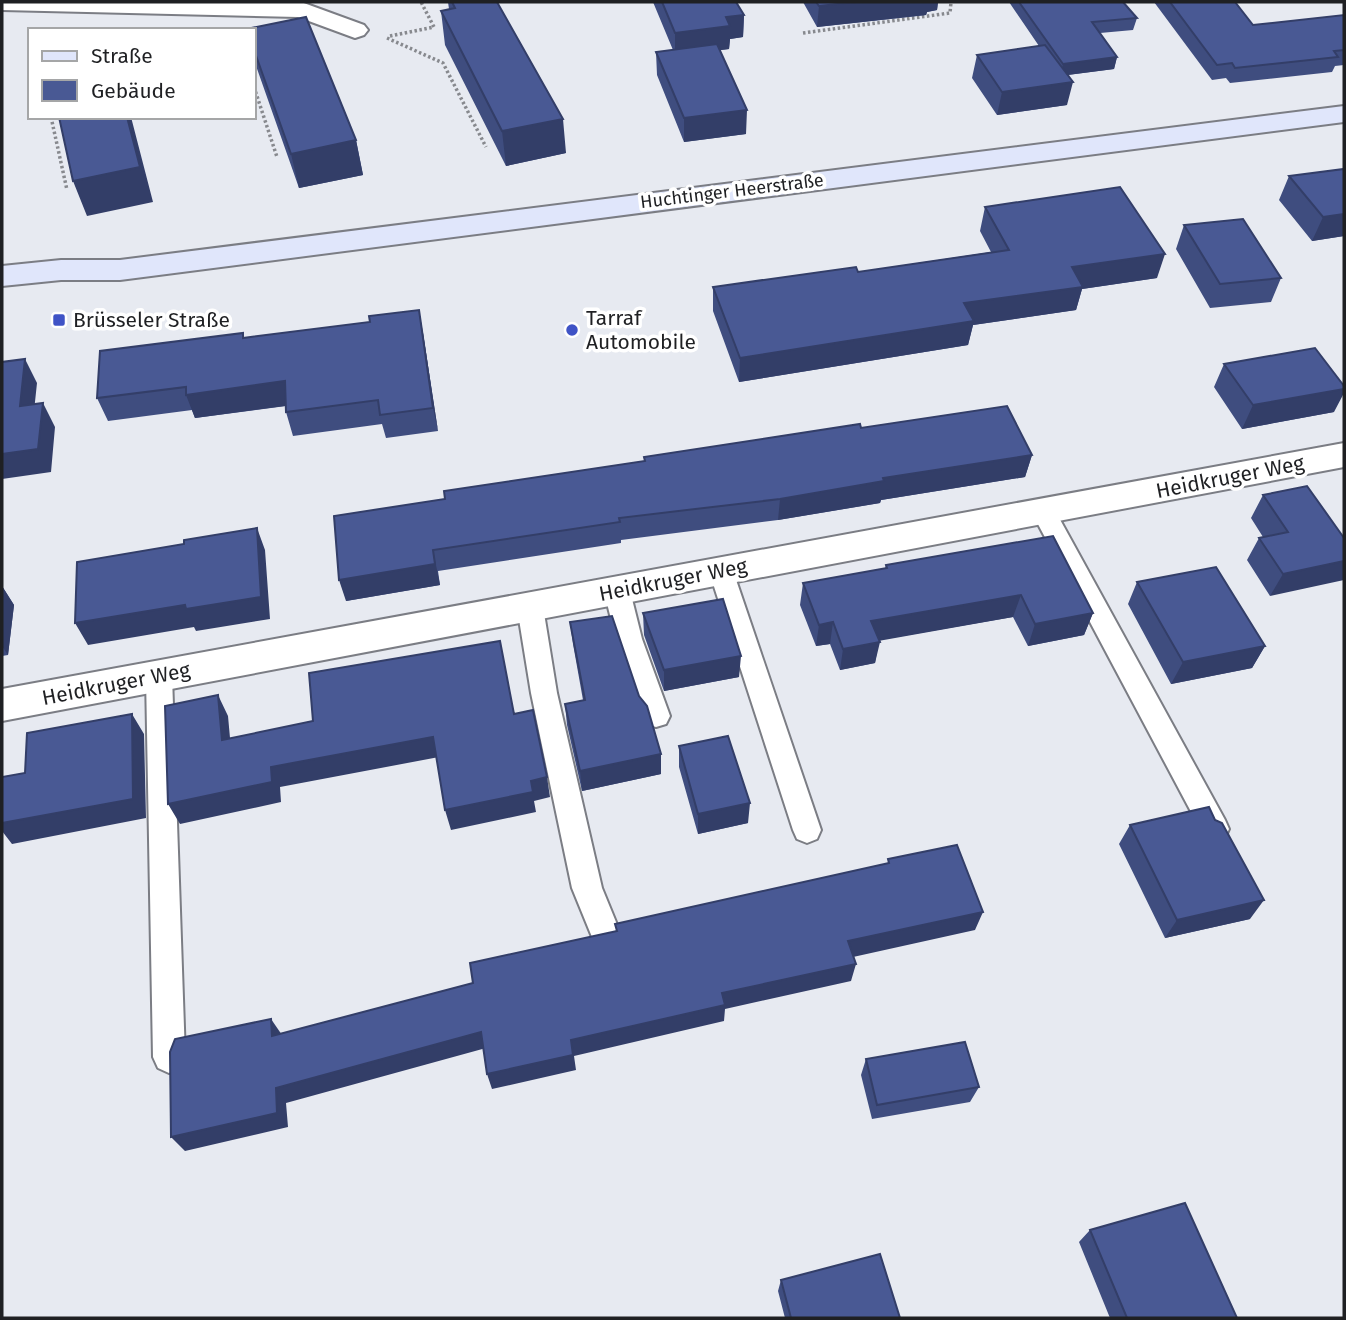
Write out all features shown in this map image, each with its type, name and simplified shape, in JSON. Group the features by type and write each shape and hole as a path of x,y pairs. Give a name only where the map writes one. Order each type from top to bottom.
{"main road":[{"name":"Huchtinger Heerstraße","path":"2,276 61,270 120,270 1344,114"},
{"name":"Huchtinger Heerstraße","path":"2,291 83,280 120,270"}],"street":[{"path":"2,3 300,10 355,30"},
{"name":"Heidkruger Weg","path":"2,705 1344,455"}],"lane":[{"path":"1043,511 1215,829"},
{"path":"721,571 807,830"},
{"path":"617,591 629,639 656,716"},
{"path":"530,607 547,706 587,888 604,927"},
{"path":"159,676 169,1058"}],"path":[{"path":"421,2 434,27 384,37 397,40 443,63 486,147"},
{"path":"803,33 950,13 951,2"},
{"path":"256,93 277,157"},
{"path":"51,119 67,190"}],"building":[{"path":"452,2 497,2 563,119 502,131 441,11 455,8"},
{"path":"662,2 736,2 744,15 726,17 730,26 675,33"},
{"path":"816,2 856,2 819,6"},
{"path":"1019,2 1123,2 1137,18 1092,22 1117,57 1063,64"},
{"path":"1170,2 1235,2 1253,25 1344,15 1344,50 1334,51 1338,57 1235,68 1232,63 1217,65"},
{"path":"306,17 356,140 291,154 256,56 256,28 251,28"},
{"path":"717,44 747,110 684,118 656,52"},
{"path":"1045,45 1073,82 1002,92 977,55"},
{"path":"59,119 128,119 140,167 73,181"},
{"path":"1344,169 1344,214 1323,217 1289,176"},
{"path":"1120,187 1165,254 1072,267 1083,287 964,303 974,321 740,358 713,287 856,267 858,272 1009,250 985,207"},
{"path":"1243,219 1281,278 1220,284 1184,225"},
{"path":"419,310 433,408 380,415 378,400 286,412 285,381 186,395 186,387 97,398 100,351 243,333 243,338 370,322 369,316"},
{"path":"1315,348 1344,389 1253,405 1224,364"},
{"path":"25,359 20,406 43,403 38,449 2,454 2,362"},
{"path":"1007,406 1032,455 883,478 884,481 780,499 619,518 620,522 433,550 435,564 339,580 334,516 445,499 444,491 645,461 644,457 860,424 861,428"},
{"path":"1307,486 1344,538 1344,561 1283,574 1259,538 1288,532 1263,495"},
{"path":"257,528 261,597 186,609 185,605 75,623 77,562 184,544 184,540"},
{"path":"1053,536 1093,613 1035,624 1021,595 871,621 880,642 843,649 833,622 819,625 803,583 887,568 886,565"},
{"path":"1216,567 1265,646 1183,662 1137,582"},
{"path":"723,599 741,656 664,670 643,613"},
{"path":"612,616 639,696 647,706 661,754 580,771 565,704 585,700 570,622"},
{"path":"500,641 514,714 533,710 547,777 531,781 533,792 445,810 433,737 271,767 272,782 168,804 165,706 218,695 222,740 313,721 309,673"},
{"path":"132,714 133,799 2,823 2,777 25,773 27,733"},
{"path":"728,736 750,803 698,814 679,746"},
{"path":"1209,807 1215,820 1222,823 1264,900 1177,920 1130,825"},
{"path":"957,845 983,912 848,941 856,964 722,993 725,1005 571,1040 573,1055 487,1074 481,1032 276,1088 277,1113 171,1137 170,1052 175,1039 271,1019 272,1036 473,983 470,963 617,931 615,924 889,863 888,859"},
{"path":"965,1042 979,1087 877,1105 866,1059"},
{"path":"1185,1203 1237,1318 1127,1318 1090,1230"},
{"path":"880,1254 900,1318 791,1318 781,1280"}],"place":[{"name":"Brüsseler Straße","path":"59,320"},
{"name":"Tarraf Automobile","path":"572,330"}]}
